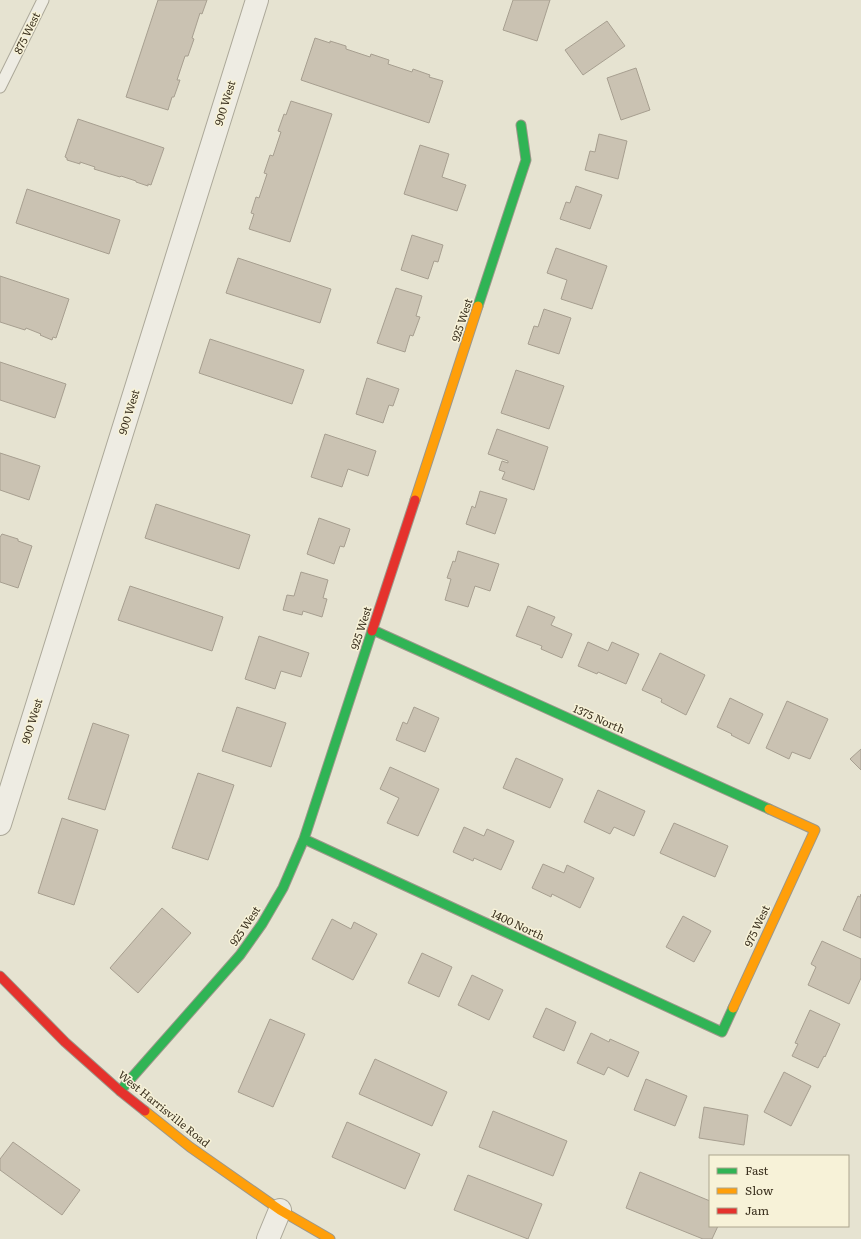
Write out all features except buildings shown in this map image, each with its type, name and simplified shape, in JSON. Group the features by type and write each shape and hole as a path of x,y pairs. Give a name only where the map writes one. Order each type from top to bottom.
{"street":[{"name":"900 West","path":"0,824 258,0"},
{"name":"925 West","path":"120,1091 220,978 253,937 283,888 304,839 526,160 521,124"},
{"name":"1375 North","path":"373,630 815,830"},
{"name":"975 West","path":"722,1032 815,830"},
{"name":"1400 North","path":"304,839 722,1032"},
{"name":"West Harrisville Road","path":"0,976 65,1042 120,1091 190,1147 280,1210 330,1239"},
{"path":"268,1239 280,1210"}],"lane":[{"name":"875 West","path":"0,87 43,0"}],"traffic: fast":[{"path":"478,306 526,160 521,125"},
{"path":"373,630 769,809"},
{"path":"120,1091 240,955 262,924 283,888 304,839 372,631"},
{"path":"304,839 722,1032 733,1008"}],"traffic: slow":[{"path":"415,500 478,306"},
{"path":"733,1008 815,830 769,809"},
{"path":"145,1111 190,1147 280,1210 330,1239"}],"traffic: jam":[{"path":"372,631 415,500"},
{"path":"0,976 65,1042 145,1111"}]}
